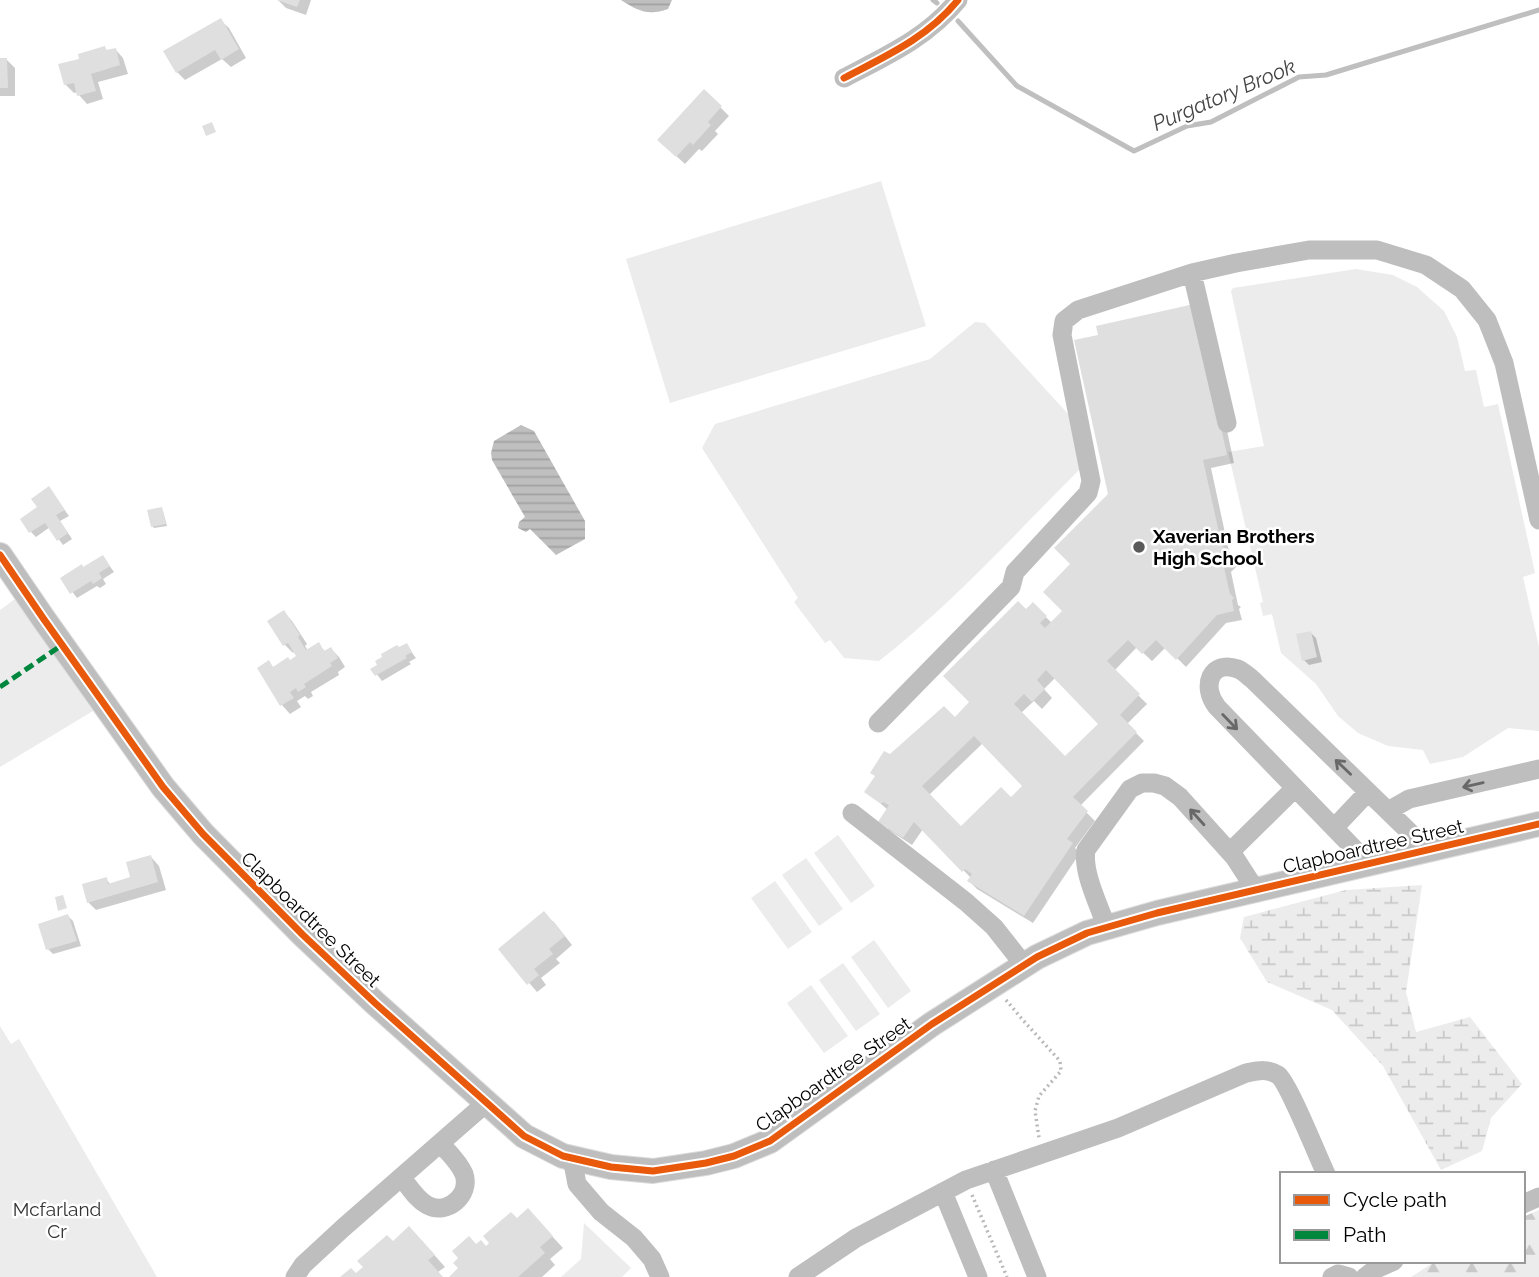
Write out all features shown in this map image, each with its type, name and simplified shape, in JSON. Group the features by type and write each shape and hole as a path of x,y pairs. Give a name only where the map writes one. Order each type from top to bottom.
{"main road":[{"name":"Clapboardtree Street","path":"0,555 163,787 203,834 366,995 524,1136 563,1156 611,1167 653,1171 706,1163 734,1156 770,1141 932,1024 995,983 1061,944 1106,926 1539,824"}],"street":[{"path":"844,78 915,40 958,0"},
{"path":"878,723 1011,587 1015,572 1088,493 1091,481 1062,335 1065,321 1078,310 1192,273 1310,250 1377,250 1426,265 1462,289 1487,320 1504,363 1539,520"},
{"path":"1192,273 1227,423"},
{"path":"1368,863 1212,702 1208,686 1212,674 1228,667 1252,679 1427,849"},
{"path":"1388,811 1409,799 1539,769"},
{"path":"1106,926 1087,872 1084,859 1086,849 1130,789 1142,783 1165,786 1180,797 1230,852 1255,889"},
{"path":"1230,852 1295,788"},
{"path":"1334,828 1368,792"},
{"path":"852,813 966,902 994,927 1024,965"},
{"path":"798,1277 856,1238 966,1180 1118,1128 1246,1073 1264,1070 1279,1076 1325,1172"},
{"path":"295,1277 303,1265 486,1103"},
{"path":"401,1177 419,1199 433,1208 442,1208 457,1201 465,1187 463,1171 440,1143"},
{"path":"572,1157 577,1184 601,1212 634,1238 652,1259 660,1277"},
{"path":"994,1170 1037,1277"},
{"path":"943,1192 978,1277"},
{"path":"1369,1270 1388,1263"},
{"path":"1332,1277 1338,1273 1349,1277"}],"path":[{"path":"995,983 1022,1019 1060,1061 1061,1071 1039,1096 1035,1111 1037,1133 1044,1153"},
{"path":"966,1180 1007,1277"}],"green space":[{"path":"881,181 926,326 670,403 626,259"},
{"path":"1356,269 1393,275 1417,287 1444,311 1457,337 1465,371 1476,370 1484,407 1498,404 1535,573 1523,577 1539,647 1539,731 1508,728 1463,757 1430,764 1423,750 1388,746 1358,733 1338,716 1316,684 1281,653 1272,614 1263,616 1260,603 1263,602 1228,452 1264,446 1231,291 1233,288"},
{"path":"975,322 985,323 1069,415 1077,447 1079,470 957,593 879,661 844,658 830,640 825,643 794,602 798,598 702,448 715,424 930,359"},
{"path":"15,599 93,711 0,767 0,610"},
{"path":"838,835 875,886 851,903 814,853"},
{"path":"806,858 843,909 819,926 782,875"},
{"path":"775,881 812,932 788,949 751,898"},
{"path":"1422,885 1406,992 1416,1032 1470,1017 1522,1084 1491,1118 1482,1151 1441,1170 1383,1066 1332,1010 1267,982 1240,938 1244,917 1346,890"},
{"path":"874,940 911,991 888,1008 851,957"},
{"path":"843,963 880,1014 856,1031 819,980"},
{"path":"811,985 848,1036 824,1053 787,1003"},
{"name":"Mcfarland Cr","path":"0,1026 11,1044 19,1039 157,1277 0,1277"},
{"path":"1539,1210 1539,1277 1411,1277 1433,1263 1525,1263 1525,1216"},
{"path":"584,1223 631,1268 622,1277 561,1277 581,1259"}],"shaded area":[{"path":"621,0 672,0 668,9 649,12 638,10"},
{"path":"521,425 534,431 585,521 585,539 556,555 530,529 526,532 518,528 519,522 525,517 492,460 494,441"}],"building":[{"path":"277,0 300,0 297,7"},
{"path":"221,18 239,49 221,60 215,50 176,73 163,51"},
{"path":"105,46 106,50 116,48 120,65 91,74 96,91 77,96 74,83 64,85 58,64 79,59 78,54"},
{"path":"0,58 7,58 8,88 0,88"},
{"path":"704,89 722,106 708,122 711,125 693,145 690,142 676,157 657,140"},
{"path":"212,122 216,132 206,136 202,126"},
{"path":"1194,304 1227,455 1203,460 1222,546 1232,555 1223,563 1230,594 1234,598 1234,611 1217,615 1176,660 1156,640 1142,654 1128,640 1107,661 1140,694 1120,715 1137,732 1073,797 1088,811 1067,839 1073,843 1024,916 967,881 972,874 965,869 962,872 914,822 903,838 878,822 889,805 883,802 881,804 864,792 875,776 870,773 884,751 890,754 944,706 955,717 969,702 943,676 1018,601 1026,609 1033,602 1047,616 1040,623 1045,628 1062,611 1043,592 1070,564 1054,548 1108,494 1074,340 1098,335 1096,326","holes":["1046,670 1098,724 1065,756 1014,704 1024,694 1032,702 1045,689 1037,680","974,736 1022,786 1011,797 1001,787 961,826 922,786"]},
{"path":"49,486 65,510 56,515 68,533 57,541 45,523 29,533 20,519 37,507 31,499"},
{"path":"162,507 166,524 151,527 147,510"},
{"path":"103,555 110,566 99,573 102,578 93,584 91,581 70,594 60,578"},
{"path":"284,610 306,650 319,642 324,651 331,647 338,658 330,663 332,666 304,684 306,687 298,692 296,688 290,692 294,698 280,706 257,668 269,660 273,667 288,657 290,660 296,656 288,643 283,646 267,621"},
{"path":"1311,631 1317,657 1302,661 1296,634"},
{"path":"407,643 412,652 405,656 407,658 375,676 370,669 377,665 375,661 382,657 381,654"},
{"path":"151,855 158,882 87,903 82,884 107,877 108,884 130,877 126,862"},
{"path":"63,895 67,908 58,911 55,897"},
{"path":"544,911 565,936 549,949 553,954 534,969 539,975 527,985 498,949"},
{"path":"68,914 77,941 46,950 38,924"},
{"path":"528,1208 553,1236 540,1247 545,1253 518,1277 449,1277 458,1268 453,1263 458,1258 452,1251 469,1236 476,1244 481,1240 486,1246 489,1243 483,1236 511,1212 517,1218"},
{"path":"409,1226 435,1255 428,1260 443,1277 340,1277 351,1268 356,1273 363,1267 357,1261 387,1235 393,1241"}],"waterway":[{"name":"Purgatory Brook","path":"933,0 937,3"},
{"name":"Purgatory Brook","path":"958,21 1017,86 1134,151 1187,126 1211,122 1299,77 1326,75 1539,10"}],"marked path":[{"path":"0,687 62,645"}],"cycle path":[{"path":"844,78 919,36 958,0"},
{"path":"0,555 163,787 203,834 303,935 524,1136 563,1156 611,1167 653,1171 706,1163 734,1156 770,1141 932,1024 1037,957 1087,933 1157,913 1539,824"}],"place":[{"name":"Xaverian Brothers High School","path":"1139,547"}]}
